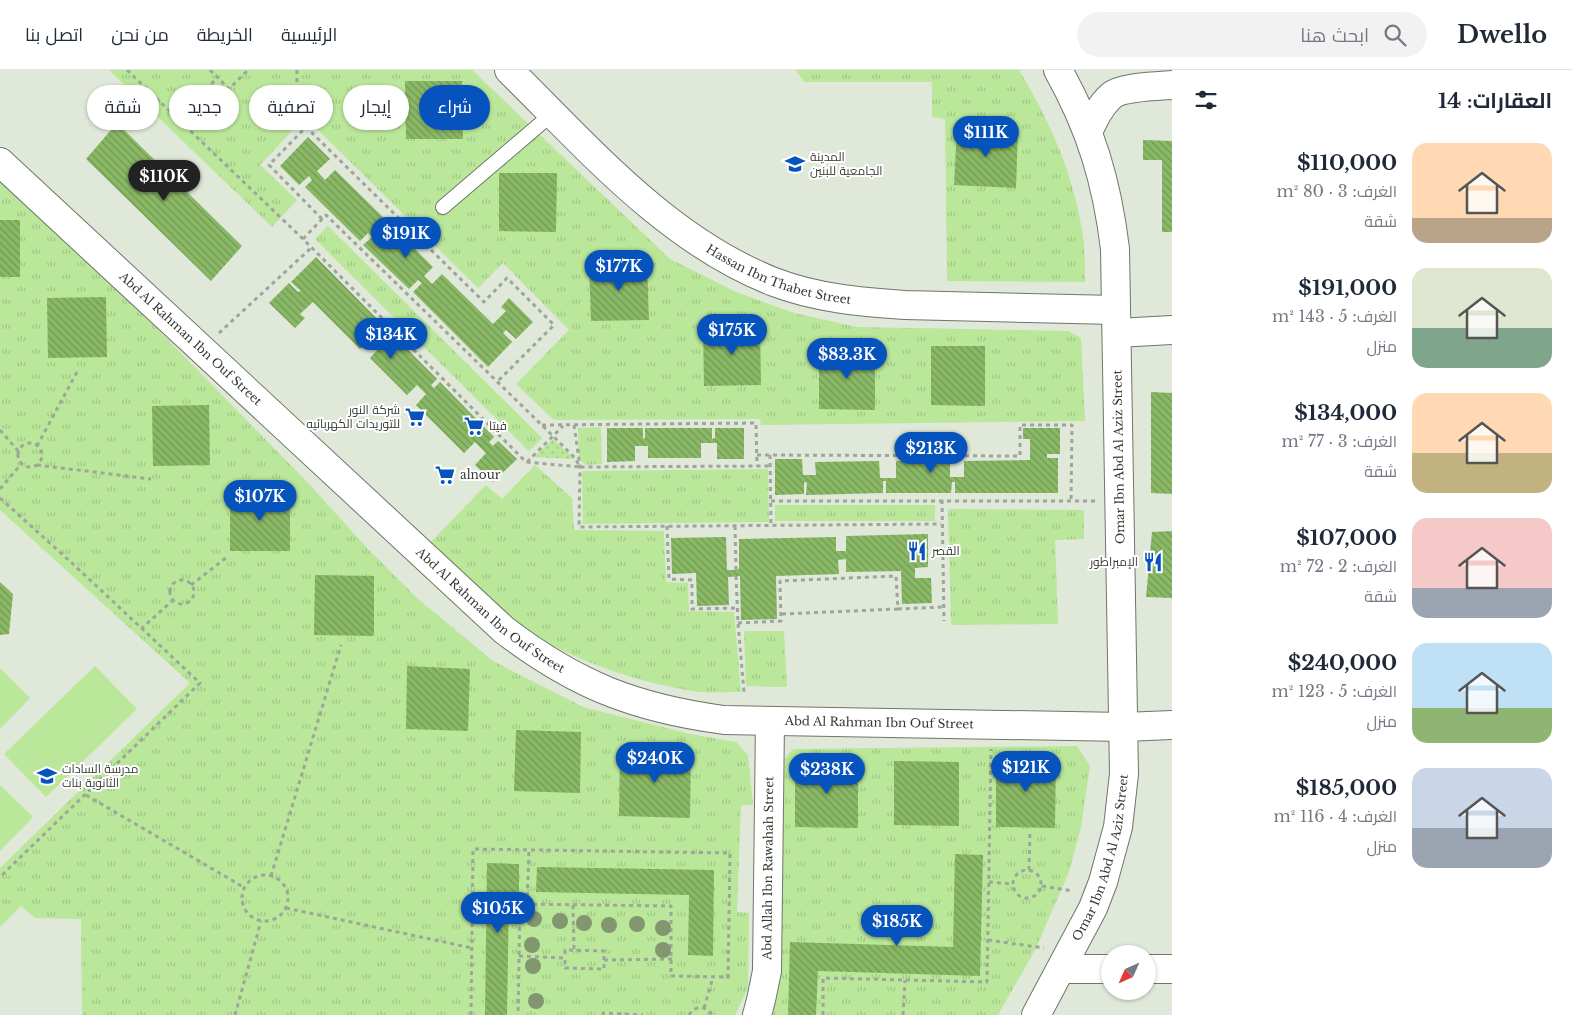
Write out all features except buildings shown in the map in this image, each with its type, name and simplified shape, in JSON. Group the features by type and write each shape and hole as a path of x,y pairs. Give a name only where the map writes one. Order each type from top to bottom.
{"street":[{"name":"Hassan Ibn Thabet Street","path":"509,70 633,192 686,234 714,253 744,269 776,282 808,292 841,299 1117,321 1172,330"},
{"name":"Omar Ibn Abd Al Aziz Street","path":"1036,1015 1098,895 1112,855 1121,810 1124,774 1115,249 1110,210 1101,172 1088,132 1074,99 1058,70"},
{"path":"1088,132 1096,114 1112,94 1142,87 1172,85"},
{"name":"Abd Al Rahman Ibn Ouf Street","path":"0,162 490,617 528,648 578,679 613,694 649,706 686,715 724,720 1124,726 1172,725"},
{"name":"Abd Allah Ibn Rawahah Street","path":"757,1015 762,1000 766,971 770,720"},
{"path":"1066,960 1101,967"},
{"path":"1156,969 1172,969"}],"lane":[{"path":"443,207 553,113"}],"path":[{"path":"127,70 169,110"},
{"path":"210,70 229,89 248,70"},
{"path":"297,70 297,85"},
{"path":"211,85 217,77"},
{"path":"190,130 303,239 526,462 580,466 770,466"},
{"path":"303,130 269,165 322,219"},
{"path":"309,130 484,302 507,278 554,325 497,382"},
{"path":"303,239 326,215 542,425 575,458 580,466"},
{"path":"202,349 312,248"},
{"path":"37,446 77,372"},
{"path":"542,425 756,423 757,466"},
{"path":"526,462 563,425"},
{"path":"574,425 580,466 579,526 941,524"},
{"path":"757,455 1020,456 1020,425 1072,425 1071,502"},
{"path":"0,430 19,452 22,463 31,466 37,464 151,479"},
{"path":"19,452 28,443 37,446 42,452 37,464"},
{"path":"770,455 771,525"},
{"path":"0,489 22,463"},
{"path":"0,498 200,683 0,877"},
{"path":"771,501 942,500 1071,502 1120,500"},
{"path":"942,500 944,621"},
{"path":"667,526 669,579 692,580 692,608 737,608"},
{"path":"735,526 736,570"},
{"path":"191,585 227,557"},
{"path":"736,576 744,692"},
{"path":"738,622 781,622 780,581 896,576 898,609"},
{"path":"185,580 191,585 194,592 190,602 183,605 172,601 169,593 174,582 185,580"},
{"path":"141,629 172,601"},
{"path":"782,614 943,607"},
{"path":"271,876 341,645"},
{"path":"822,1015 823,978 987,982 991,724"},
{"path":"86,794 245,888"},
{"path":"1028,870 1030,831"},
{"path":"471,1015 473,849 730,853 728,977 670,976 672,959 671,906 520,904 518,1015"},
{"path":"528,850 528,904"},
{"path":"1024,870 1037,873 1042,882 1037,895 1029,898 1024,898 1016,892 1013,884 1016,875 1024,870"},
{"path":"271,876 277,879 286,889 288,895 286,908 282,914 272,920 261,921 249,914 245,909 243,895 245,888 253,879 271,876"},
{"path":"989,882 1013,884"},
{"path":"1042,886 1098,895"},
{"path":"573,904 574,950"},
{"path":"286,908 472,948"},
{"path":"235,1015 261,921"},
{"path":"988,940 1066,960"},
{"path":"565,950 574,950 604,951 604,969 565,968 565,950"},
{"path":"519,956 565,958"},
{"path":"604,960 672,959"},
{"path":"704,1008 713,976"},
{"path":"903,1015 906,980"},
{"path":"689,1015 696,1007 704,1008 712,1015"},
{"path":"603,1015 603,1013 643,1015"}],"green space":[{"path":"109,70 472,70 488,85 419,85 419,130 490,130 490,87 670,259 736,292 794,313 857,327 1068,331 1081,338 1085,421 761,425 760,419 554,420 516,384 569,330 503,263 478,288 318,130 333,130 333,85 249,85 249,130 293,130 260,165 297,200 272,227 171,130 239,130 239,85 169,85 169,128 159,118 159,85 125,85"},
{"path":"796,70 1019,70 1052,132 1069,175 1084,244 1085,282 947,281 945,119 932,117 932,82 804,82"},
{"path":"0,181 21,195 75,245 310,485 367,548 418,599 493,661 583,707 690,734 736,742 748,755 753,805 741,805 737,912 749,913 748,988 735,1015 82,1015 81,919 35,918 21,906 0,927 0,868 190,683 0,510"},
{"path":"328,226 542,438 529,451 315,239"},
{"path":"601,427 602,464 586,465 579,459 578,428"},
{"path":"553,439 575,459 534,457"},
{"path":"535,465 572,498 574,530 664,531 666,582 688,583 689,611 734,612 741,692 699,692 654,683 610,670 568,653 528,632 502,613 428,545 486,485 502,499"},
{"path":"768,469 769,522 583,524 582,471"},
{"path":"775,505 935,505 935,521 775,521"},
{"path":"948,509 1084,510 1084,539 1055,540 1058,624 951,625"},
{"path":"744,631 784,631 787,687 746,686"},
{"path":"95,666 137,709 46,797 4,754"},
{"path":"0,668 30,698 0,729"},
{"path":"1077,746 1090,766 1081,827 1069,872 1035,950 998,1015 763,1015 782,762 793,749"},
{"path":"0,785 33,817 0,851"}],"place":[{"name":"المدينة الجامعية للبنين","path":"795,164"},
{"name":"شركة النور للتوريدات الكهربائيه","path":"415,417"},
{"name":"فيتا","path":"474,426"},
{"name":"alnour","path":"445,475"},
{"name":"القصر","path":"917,551"},
{"name":"الإمبراطور","path":"1153,562"},
{"name":"مدرسة السادات الثانوية بنات","path":"47,776"}]}
